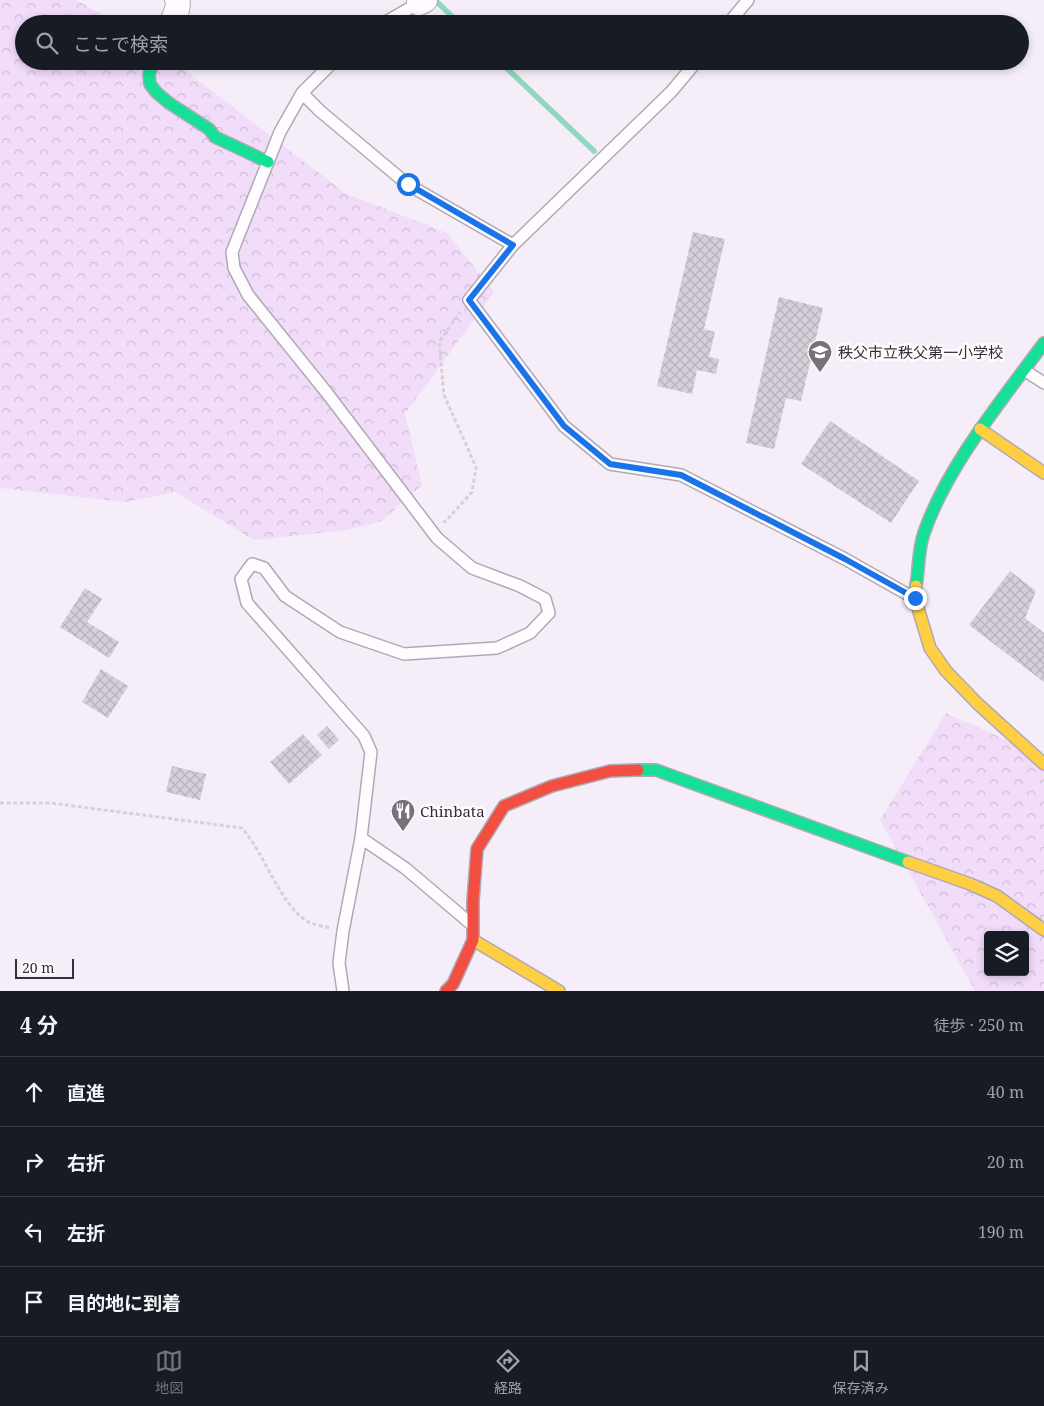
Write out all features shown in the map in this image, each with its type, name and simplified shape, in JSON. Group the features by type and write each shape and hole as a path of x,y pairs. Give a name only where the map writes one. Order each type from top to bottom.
{"street":[{"path":"175,15 178,4 177,0"},
{"path":"150,70 150,84 162,98 209,129 215,138 268,162"},
{"path":"1044,343 980,429 939,496 923,535 915,598 930,648 946,671 978,704 1044,764"},
{"path":"980,429 1044,473"},
{"path":"446,991 452,984 473,940 473,901 477,849 504,806 552,786 610,771 656,770 970,884 997,896 1044,930"},
{"path":"473,940 559,991"}],"lane":[{"path":"736,15 748,0"},
{"path":"398,15 422,1"},
{"path":"325,70 302,93 280,132 232,252 234,268 248,295 327,393 437,538 472,568 520,586 546,599 549,613 530,633 497,648 404,654 340,632 285,596 264,568 252,564 241,579 247,603 364,736 371,752 361,838 343,931 339,963 343,991"},
{"path":"689,70 671,92 513,245 469,300 564,426 610,464 681,475 845,559 915,598"},
{"path":"302,93 320,111 408,184 513,245"},
{"path":"1024,370 1044,383"},
{"path":"361,838 405,868 473,926"}],"path":[{"path":"420,515 445,522 472,492 476,467 444,395 439,342 469,300"},
{"path":"0,803 51,803 242,828 252,839 292,909 308,922 343,931"}],"green space":[{"path":"0,0 76,0 103,15 15,15 15,70 185,70 345,193 447,233 494,292 405,414 422,485 382,521 346,530 254,540 175,492 126,502 0,488"},
{"path":"946,713 1044,757 1044,991 975,991 880,820"}],"building":[{"path":"693,232 725,239 704,329 715,332 709,357 719,359 716,374 697,370 692,394 657,386"},
{"path":"779,297 823,308 801,401 786,398 774,449 746,443"},
{"path":"830,421 919,481 891,523 801,464"},
{"path":"1010,571 1036,591 1025,618 1044,633 1044,682 969,625"},
{"path":"85,588 102,599 87,622 119,642 109,658 60,627"},
{"path":"101,669 128,686 108,718 82,702"},
{"path":"327,726 339,740 329,749 317,735"},
{"path":"303,734 322,755 289,784 270,762"},
{"path":"172,766 206,774 200,800 166,792"}],"waterway":[{"path":"435,0 451,15"},
{"path":"508,70 594,151"}],"traffic: fast":[{"path":"150,70 150,84 169,103 209,129 215,137 268,162"},
{"path":"916,586 922,539 934,508 947,483 977,434 1044,343"},
{"path":"638,770 656,770 908,862"}],"traffic: slow":[{"path":"980,429 1044,473"},
{"path":"916,586 915,598 930,648 946,671 978,704 1044,764"},
{"path":"908,862 970,884 997,896 1044,930"},
{"path":"473,940 559,991"}],"traffic: jam":[{"path":"446,991 453,984 473,940 473,901 477,849 504,806 552,786 610,771 638,770"}],"place":[{"name":"秩父市立秩父第一小学校","path":"820,373"},
{"name":"Chinbata","path":"403,832"}],"route":[{"path":"408,184 513,245 469,300 564,426 610,464 681,475 845,559 915,598"}]}
